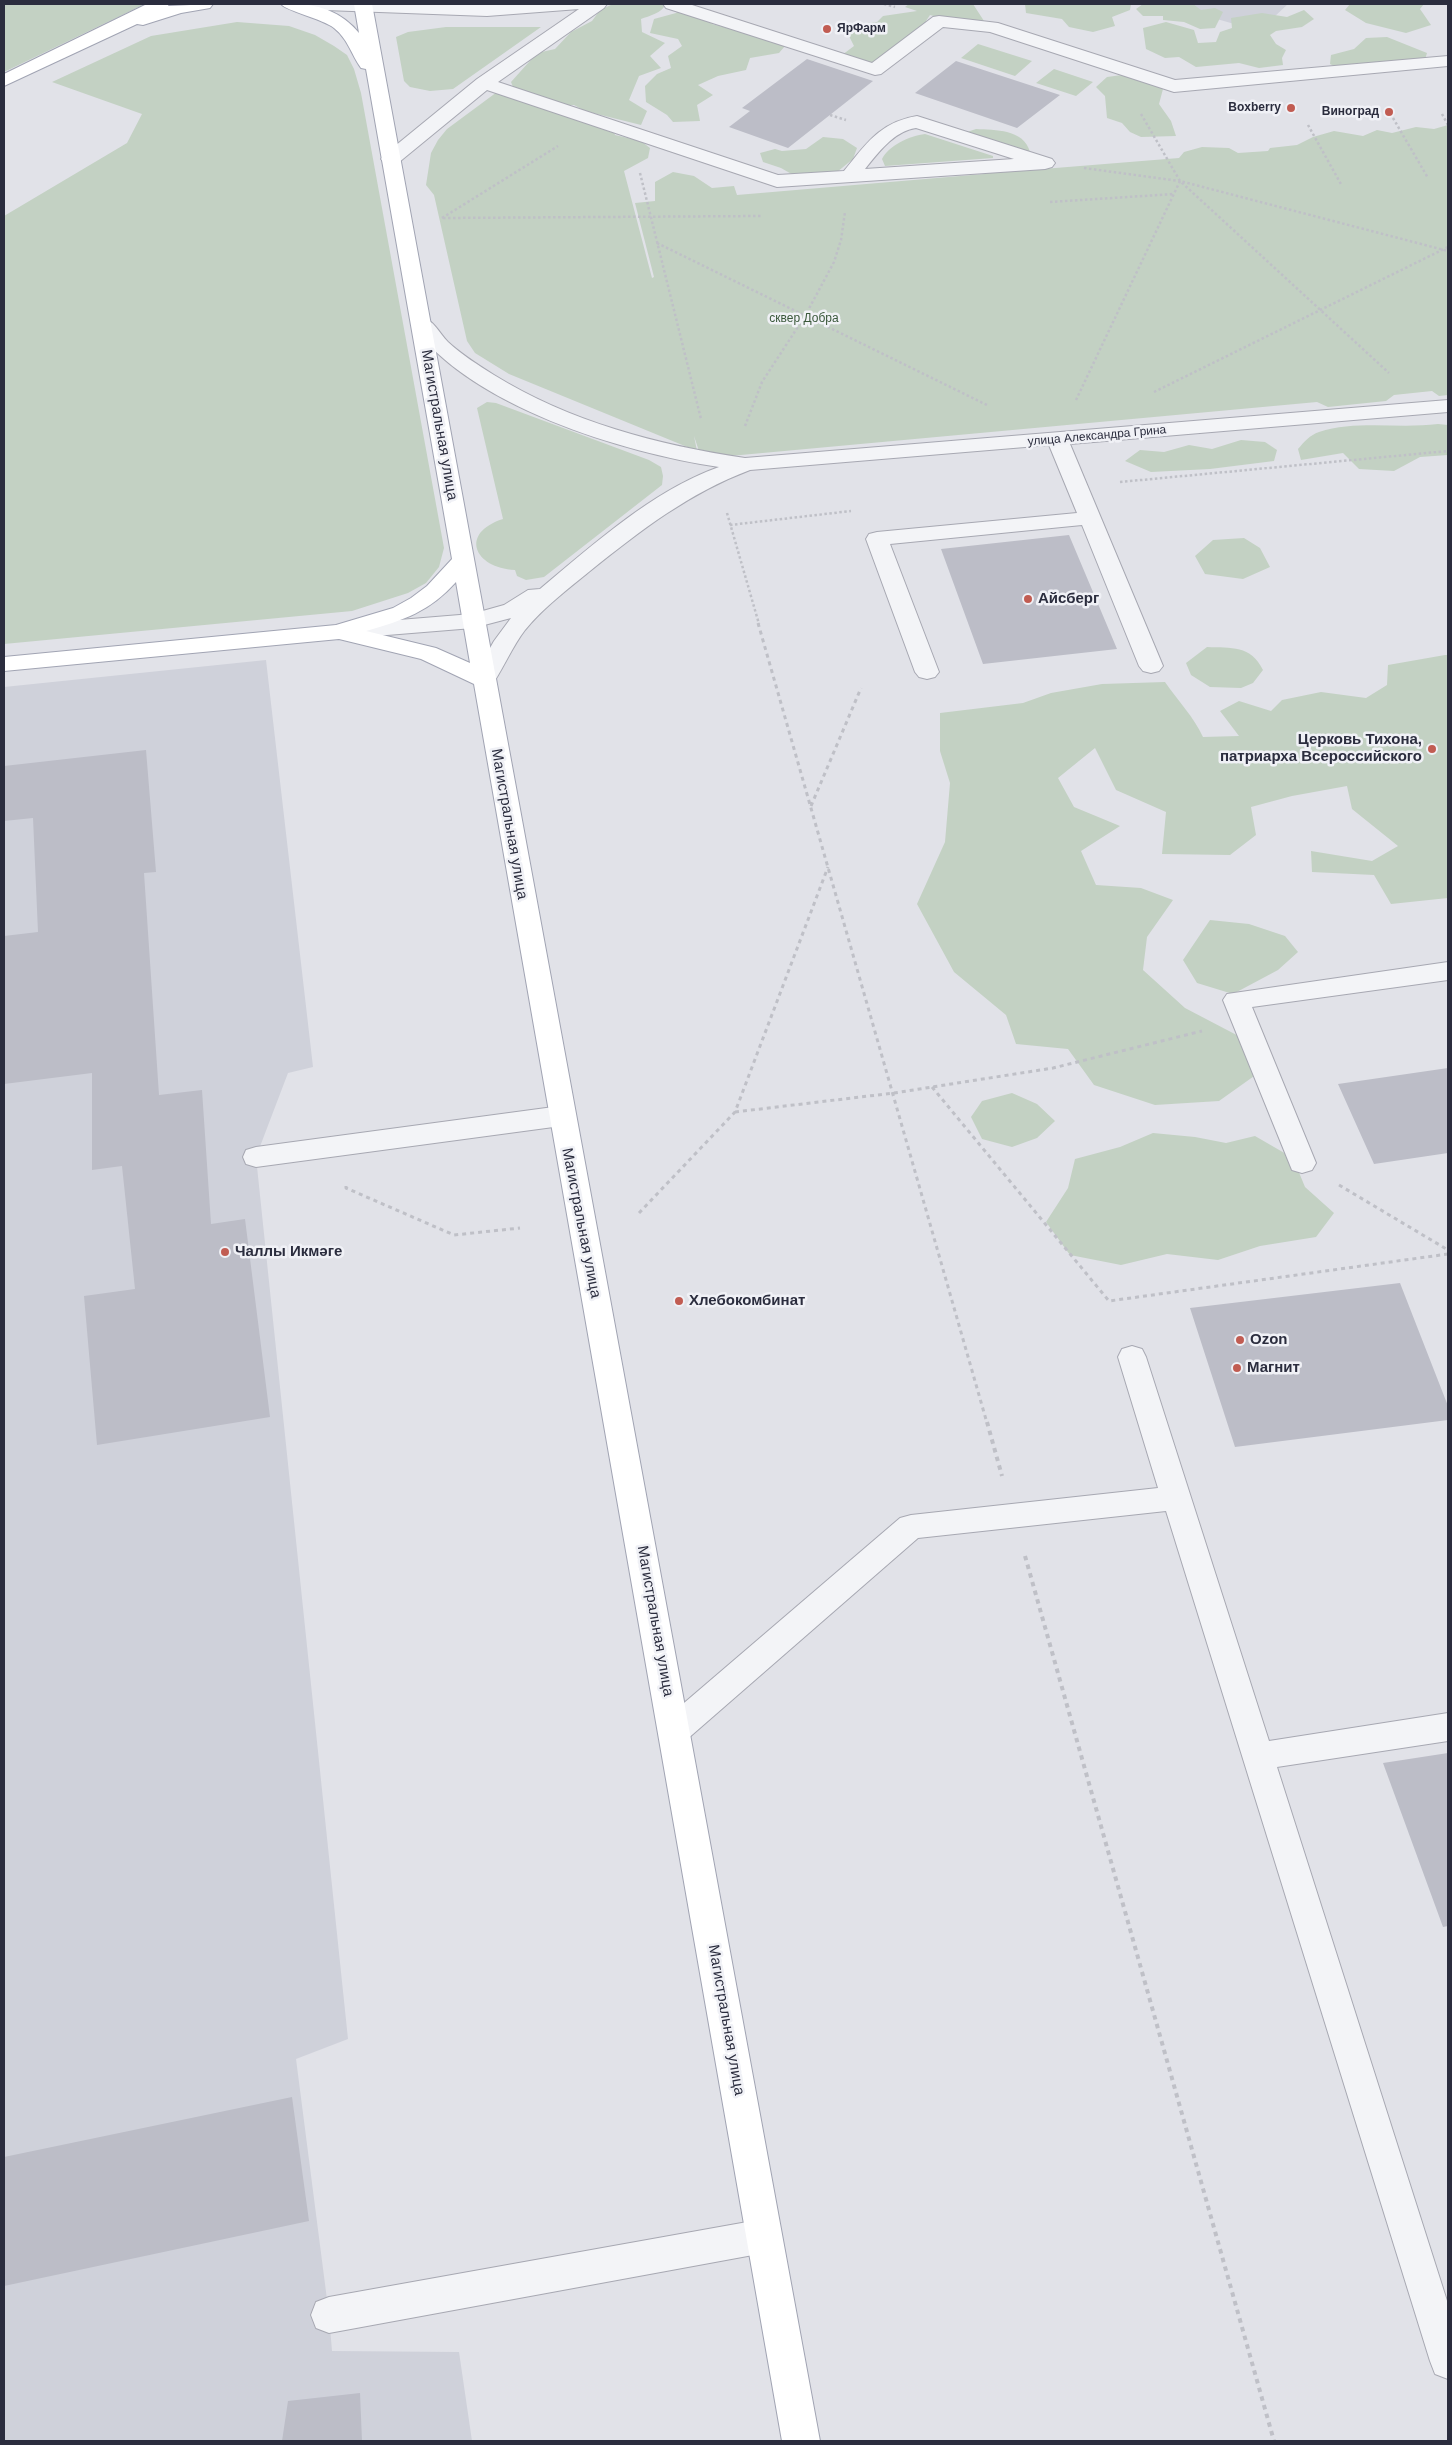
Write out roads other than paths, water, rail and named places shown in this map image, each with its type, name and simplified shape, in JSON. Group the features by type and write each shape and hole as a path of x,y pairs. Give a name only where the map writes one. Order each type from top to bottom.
{"main road":[{"path":"4,80 109,31 160,4"},
{"path":"109,31 178,8 204,4"},
{"path":"290,4 324,14 351,34 378,85"},
{"name":"Магистральная улица","path":"363,5 561,1116 611,1378 801,2441"},
{"path":"4,664 338,632 401,613 419,603 435,591 462,560"},
{"path":"338,632 428,653 444,659 484,680"}],"street":[{"path":"298,4 506,9 578,4"},
{"path":"391,158 484,83 598,4"},
{"path":"672,4 875,70 939,22 992,27 1174,86 1448,61"},
{"path":"484,83 777,181 849,177 1045,163 916,122 904,123 888,134 849,177"},
{"path":"421,323 441,346 470,368 546,410 626,440 668,452 738,463"},
{"name":"улица Александра Грина","path":"738,463 1057,439 1448,406"},
{"path":"1057,439 1088,518 1151,666"},
{"path":"484,680 502,645 522,619 576,571 654,508 738,463"},
{"path":"927,672 877,540 1088,518"},
{"path":"338,632 473,621 512,610 576,571"},
{"path":"1302,1162 1236,1000 1448,971"},
{"path":"256,1157 561,1116"},
{"path":"1132,1357 1448,2360"},
{"path":"674,1731 911,1527 1176,1498"},
{"path":"1258,1756 1448,1727"},
{"path":"329,2315 764,2236"}],"place":[{"name":"ЯрФарм","path":"827,29"},
{"name":"Boxberry","path":"1291,108"},
{"name":"Виноград","path":"1389,112"},
{"name":"Айсберг","path":"1028,599"},
{"name":"Церковь Тихона, патриарха Всероссийского","path":"1432,749"},
{"name":"Чаллы Икмәге","path":"225,1252"},
{"name":"Хлебокомбинат","path":"679,1301"},
{"name":"Ozon","path":"1240,1340"},
{"name":"Магнит","path":"1237,1368"}],"park label":[{"name":"сквер Добра","path":"804,319"}]}
